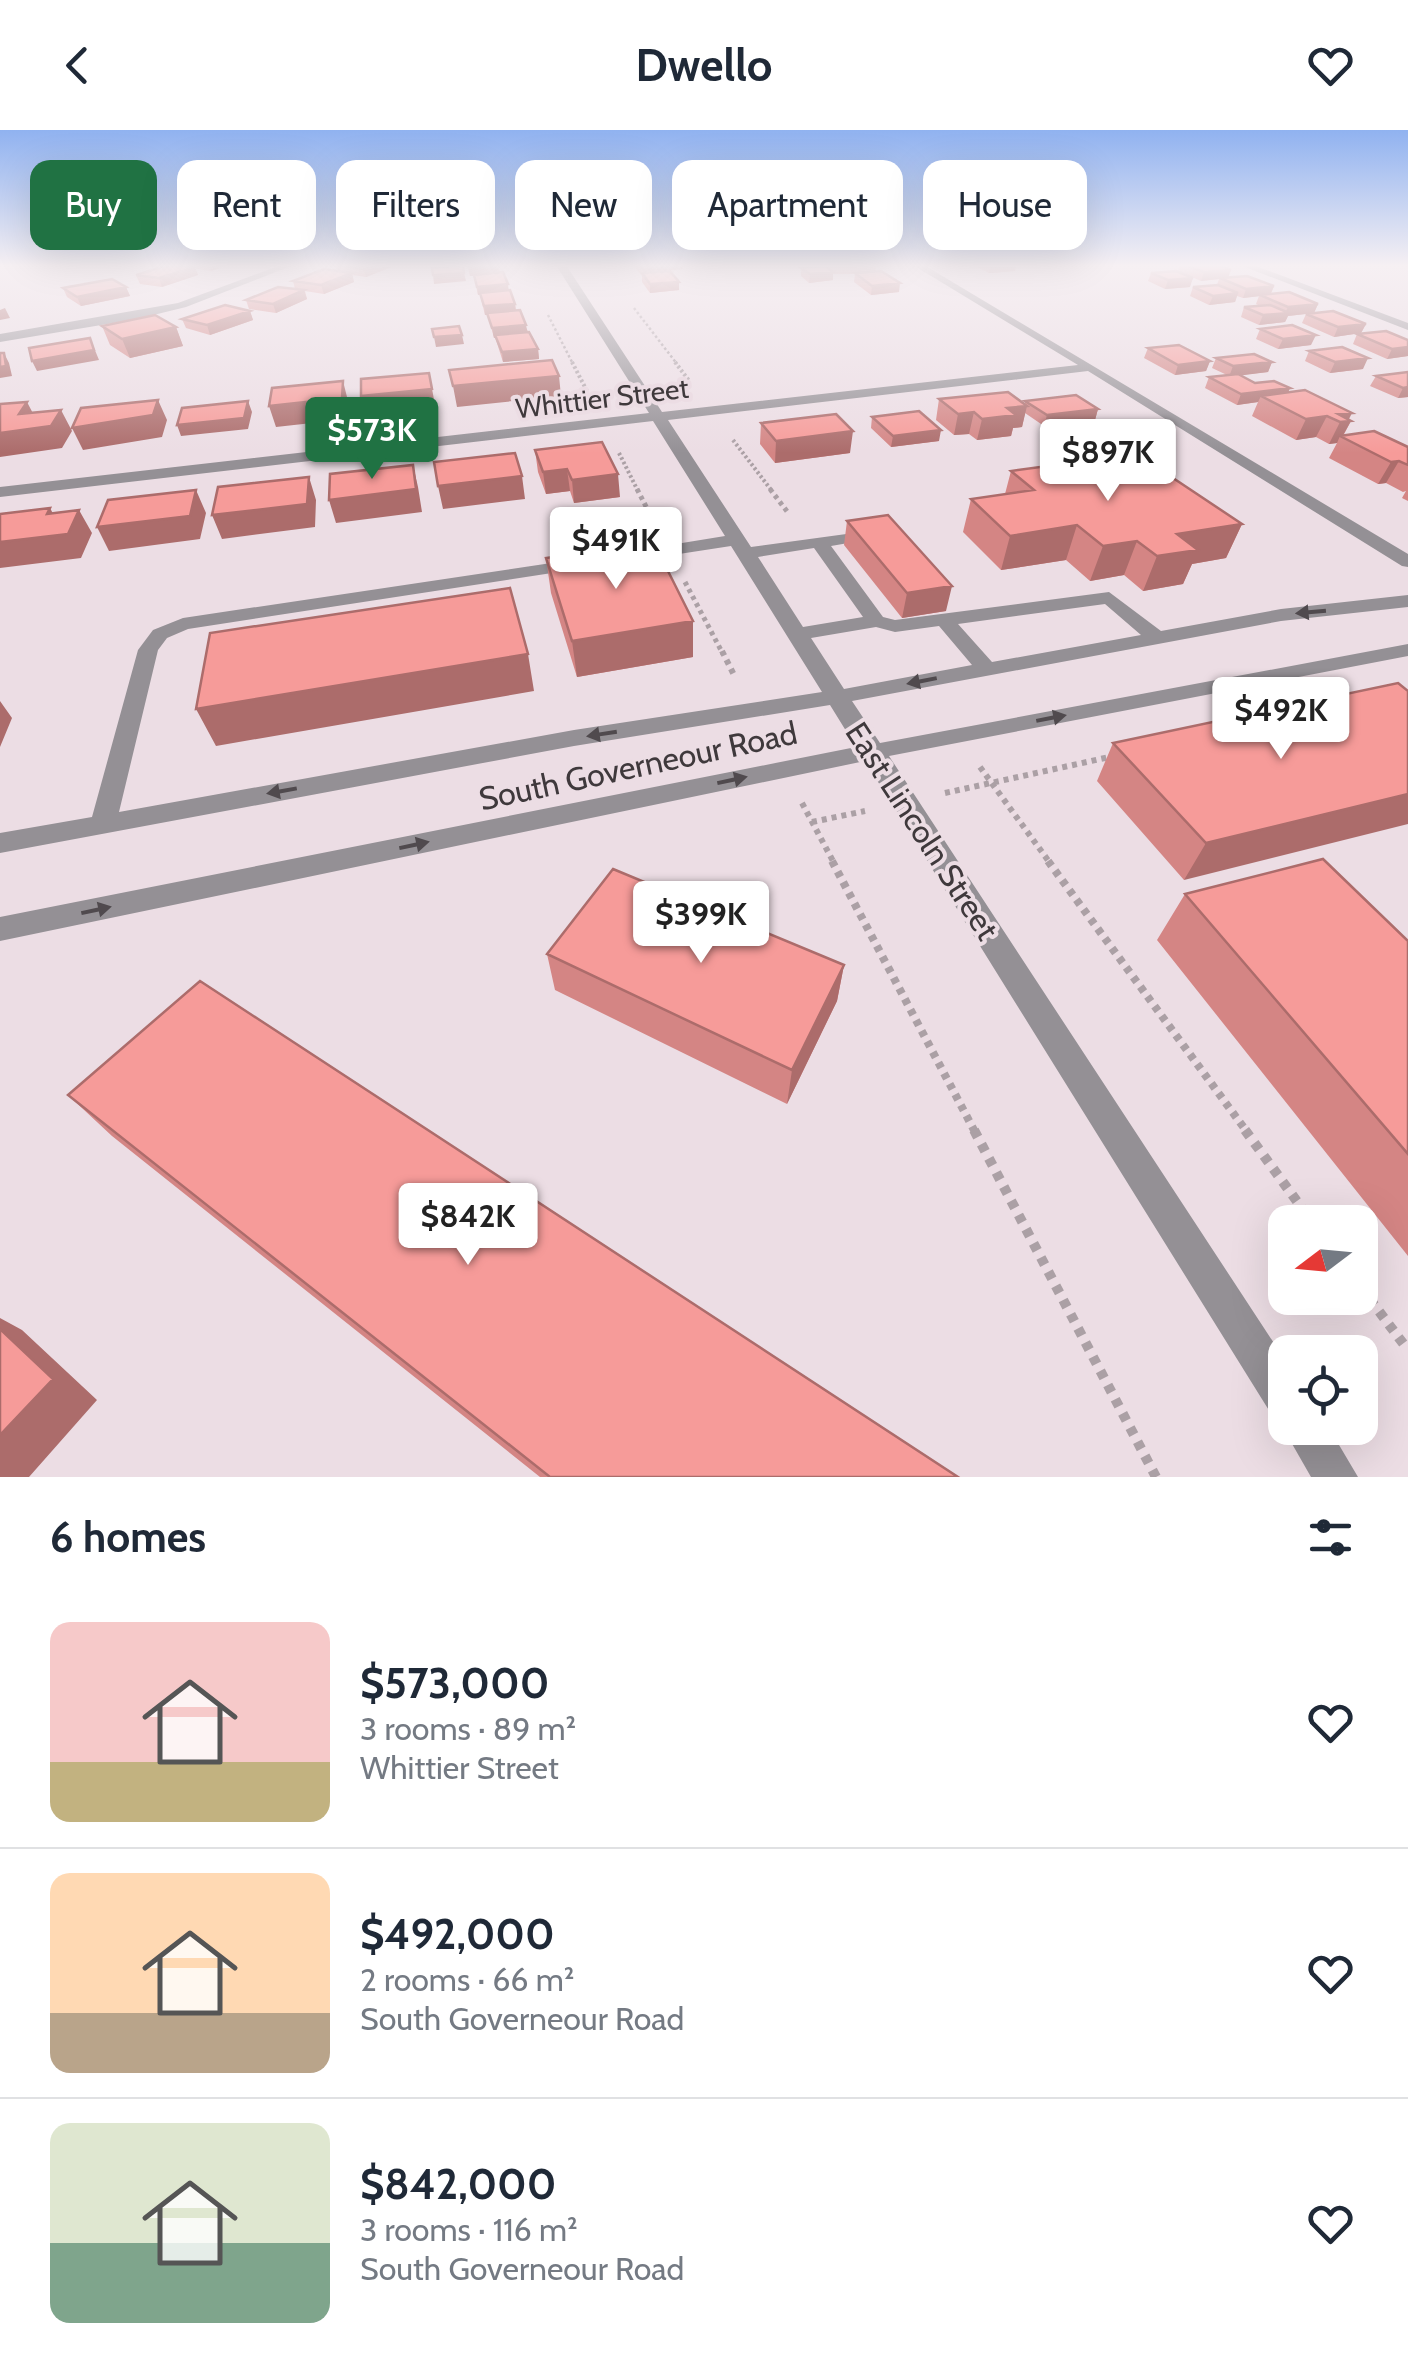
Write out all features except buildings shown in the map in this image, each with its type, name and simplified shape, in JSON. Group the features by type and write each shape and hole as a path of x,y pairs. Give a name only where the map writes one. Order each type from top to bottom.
{"street":[{"path":"0,338 56,328"},
{"name":"East Lincoln Street","path":"601,328 1268,1370"},
{"path":"1025,328 1408,562"},
{"name":"Whittier Street","path":"0,492 1092,367"},
{"path":"103,824 148,650 160,634 183,624 669,550 819,542 892,530"},
{"path":"819,542 876,620"},
{"path":"838,569 860,566"},
{"path":"861,599 884,595"},
{"path":"950,596 968,616"},
{"path":"796,634 876,620 895,626 1109,598 1158,638"},
{"name":"South Governeour Road","path":"0,843 574,738 836,698 1281,615 1408,601"},
{"path":"944,620 987,669"},
{"name":"South Governeour Road","path":"0,929 871,752 1408,650"},
{"path":"1315,1445 1336,1477"}],"path":[{"path":"555,328 752,710"},
{"path":"812,822 1124,754"},
{"path":"784,770 1156,1477"},
{"path":"1378,1310 1408,1350"}]}
